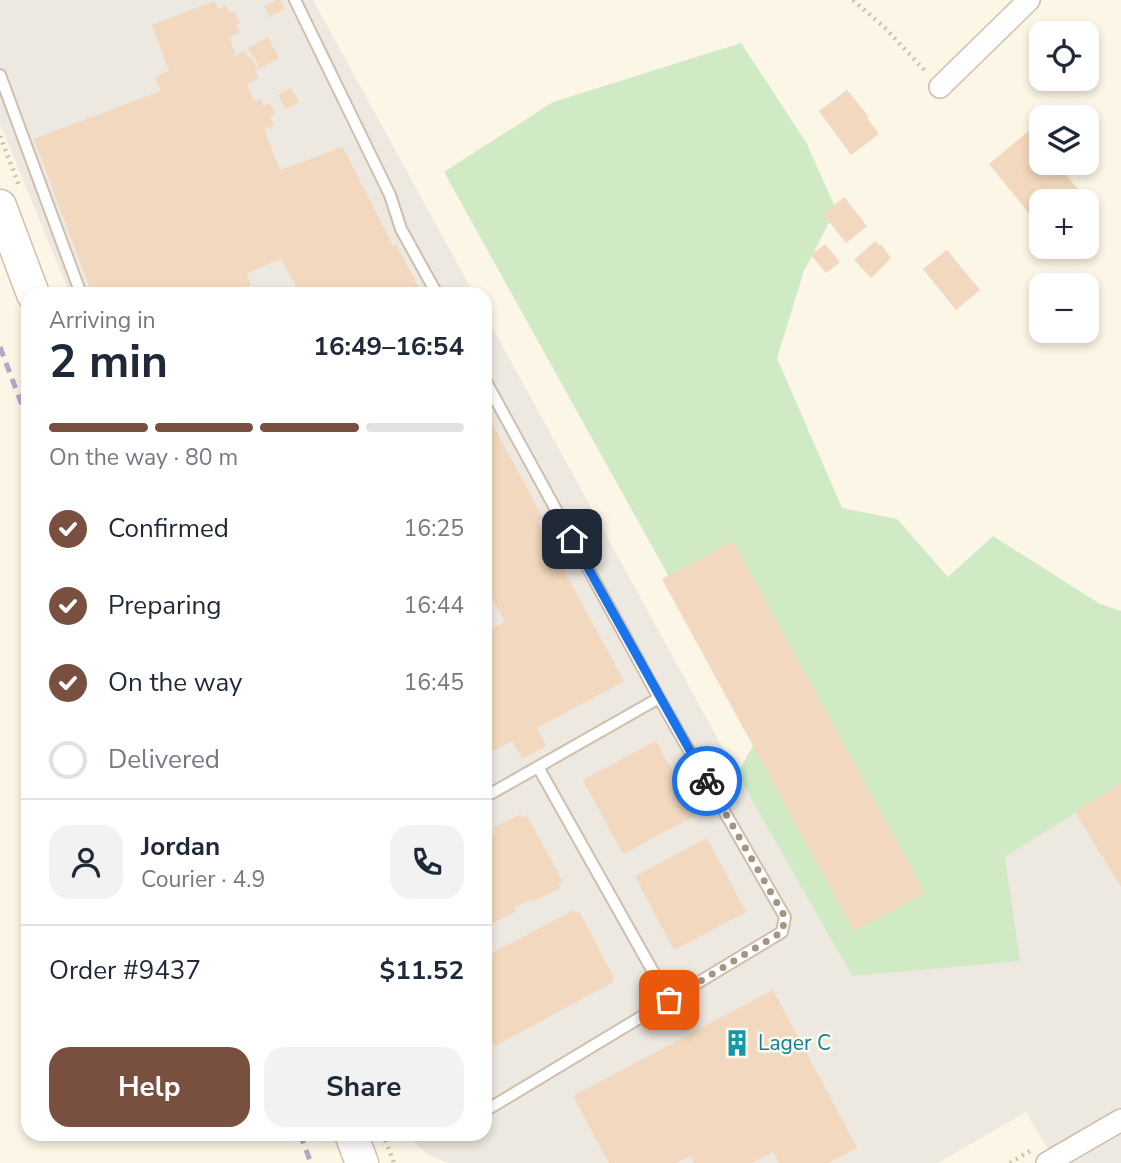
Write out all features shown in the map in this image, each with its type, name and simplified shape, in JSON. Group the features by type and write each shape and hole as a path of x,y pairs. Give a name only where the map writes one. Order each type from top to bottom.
{"main road":[{"path":"0,206 30,287"},
{"path":"354,1141 362,1163"}],"street":[{"path":"940,87 1029,0"},
{"path":"1047,1163 1121,1120"}],"lane":[{"path":"295,0 390,195 401,229 433,287"},
{"path":"0,75 78,287"},
{"path":"492,393 659,698 785,917 782,932 492,1107"},
{"path":"492,793 659,698"},
{"path":"538,767 669,1000"}],"path":[{"path":"853,0 886,29 940,87"},
{"path":"386,1141 394,1163"}],"shaded area":[{"path":"0,0 313,0 470,287 67,287 0,124"},
{"path":"492,327 737,774 852,976 1005,857 1121,785 1121,1163 1056,1163 1026,1112 938,1163 448,1163 429,1155 413,1141 492,1141"}],"green space":[{"path":"741,43 806,142 836,209 804,271 777,358 842,508 897,519 948,577 993,536 1100,604 1121,611 1121,785 1005,857 1020,961 852,976 737,774 758,737 444,172 553,102"}],"building":[{"path":"280,0 285,8 270,17 264,7"},
{"path":"215,1 219,9 225,5 230,13 234,11 240,23 236,25 240,32 230,38 236,56 244,51 258,70 255,71 259,78 247,84 254,102 260,99 264,106 270,103 276,114 270,117 274,125 264,130 280,170 343,147 393,246 396,244 418,287 296,287 281,259 247,273 251,285 246,287 89,287 34,139 161,91 155,77 169,71 152,25"},
{"path":"268,37 279,58 260,68 248,48"},
{"path":"291,88 299,102 285,109 278,95"},
{"path":"847,90 879,134 851,155 819,111"},
{"path":"1029,131 1029,175 1066,175 1078,189 1029,189 1029,213 989,164"},
{"path":"844,197 867,226 846,243 823,214"},
{"path":"875,241 881,244 891,258 871,278 854,260"},
{"path":"825,244 840,262 826,273 811,255"},
{"path":"947,250 980,290 956,310 923,269"},
{"path":"492,423 543,518 537,521 624,681 537,728 546,746 522,759 512,741 492,751 492,629 505,622 492,598"},
{"path":"733,541 925,893 854,931 662,579"},
{"path":"656,741 696,815 623,854 583,780"},
{"path":"1121,783 1121,887 1075,812"},
{"path":"521,814 523,818 527,816 563,882 559,884 560,888 533,902 531,899 492,924 492,835 496,833 493,828"},
{"path":"707,838 746,912 674,950 635,876"},
{"path":"574,910 576,913 579,911 614,978 611,979 613,982 495,1046 492,1044 492,953"},
{"name":"Lager C","path":"773,990 857,1148 828,1163 779,1163 773,1152 751,1163 694,1163 690,1156 676,1163 609,1163 573,1096"}],"railway":[{"path":"0,347 21,402"},
{"path":"303,1141 311,1163"}],"way so far":[{"path":"669,1000 782,932 785,917 707,781"}],"place":[{"name":"Lager C","path":"737,1043"}],"route":[{"path":"572,539 707,781"}]}
